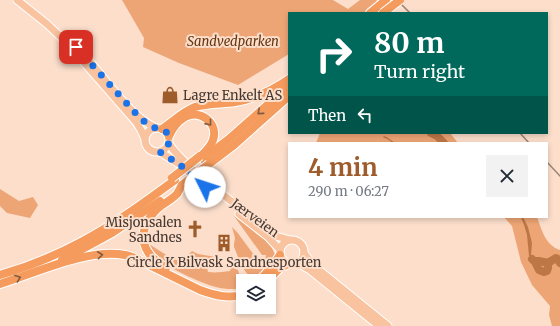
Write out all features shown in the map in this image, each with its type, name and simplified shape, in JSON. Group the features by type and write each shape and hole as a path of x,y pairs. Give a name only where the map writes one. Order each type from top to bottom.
{"highway":[{"path":"371,12 386,0"},
{"path":"384,12 400,0"},
{"path":"159,129 197,106 246,100 269,91 288,80"},
{"path":"0,275 60,253 83,241 130,212 204,160 288,87"},
{"path":"36,272 112,233 134,219 176,181 204,160 234,145 288,97"},
{"path":"169,140 175,127 186,117 199,115 204,117 212,124 214,135 213,141 204,160"},
{"path":"176,181 176,195 159,207 146,223 144,239 150,255 161,265 203,286 220,292 236,291"},
{"path":"265,274 280,253"},
{"path":"0,284 78,259 105,254 126,255 210,294 229,297 236,296"},
{"path":"274,274 281,267 293,263"}],"main road":[{"path":"17,0 47,24 67,43 136,122 150,149 157,152 164,150 169,140 167,133 147,124 140,118 70,41 49,20 24,0"},
{"path":"145,139 149,132 159,129"},
{"name":"Jærveien","path":"169,140 173,150 182,160 232,203 276,236 290,240"},
{"name":"Jærveien","path":"160,152 179,164 205,187 268,237 280,253"},
{"path":"379,326 310,270 293,263 285,262 280,253 283,244 290,240 301,244 304,253 314,266 388,326"},
{"path":"293,263 303,257 304,253"}],"green space":[{"name":"Sandvedparken","path":"122,0 333,0 348,9 360,0 376,0 390,12 288,12 288,55 238,85 179,63 143,47 144,38"},
{"path":"320,134 451,134 457,142 316,142"},
{"path":"0,189 19,201 33,197 38,205 30,218 7,213 0,206"},
{"path":"234,216 270,243 275,255 271,264 261,274 248,274 234,247 235,238 232,227 257,259 257,262 260,263 265,260 266,255 262,255"},
{"path":"505,218 537,218 547,241 555,248 560,250 560,326 552,326 549,315 550,306 532,285 521,262 512,226"},
{"path":"149,244 171,258 182,262 186,258 192,263 207,267 208,272 230,271 231,267 238,270 239,274 236,274 236,289 222,288 206,284 189,277 165,264"},
{"path":"192,251 198,254 216,257 220,262 217,265 199,261 190,257 189,254"}],"shaded area":[{"path":"521,218 524,218 528,227 532,243 531,255 533,258 542,261 541,263 537,263 538,267 543,271 542,272 538,270 529,256 527,235"}],"waterway":[{"path":"433,134 443,142"},
{"path":"384,137 393,142"},
{"path":"532,259 534,261 548,263 556,258 560,263"},
{"path":"536,264 539,270 544,272 547,271 548,263"}],"railway":[{"path":"397,0 409,12"},
{"path":"521,134 528,142"},
{"path":"548,163 560,176"}],"place":[{"name":"Lagre Enkelt AS","path":"170,95"},
{"name":"Misjonsalen Sandnes","path":"195,229"},
{"name":"Circle K Bilvask Sandnesporten","path":"224,243"}],"route":[{"path":"76,47 140,118 147,124 162,129 167,133 170,140 169,144 160,152 179,164 205,187"}]}
